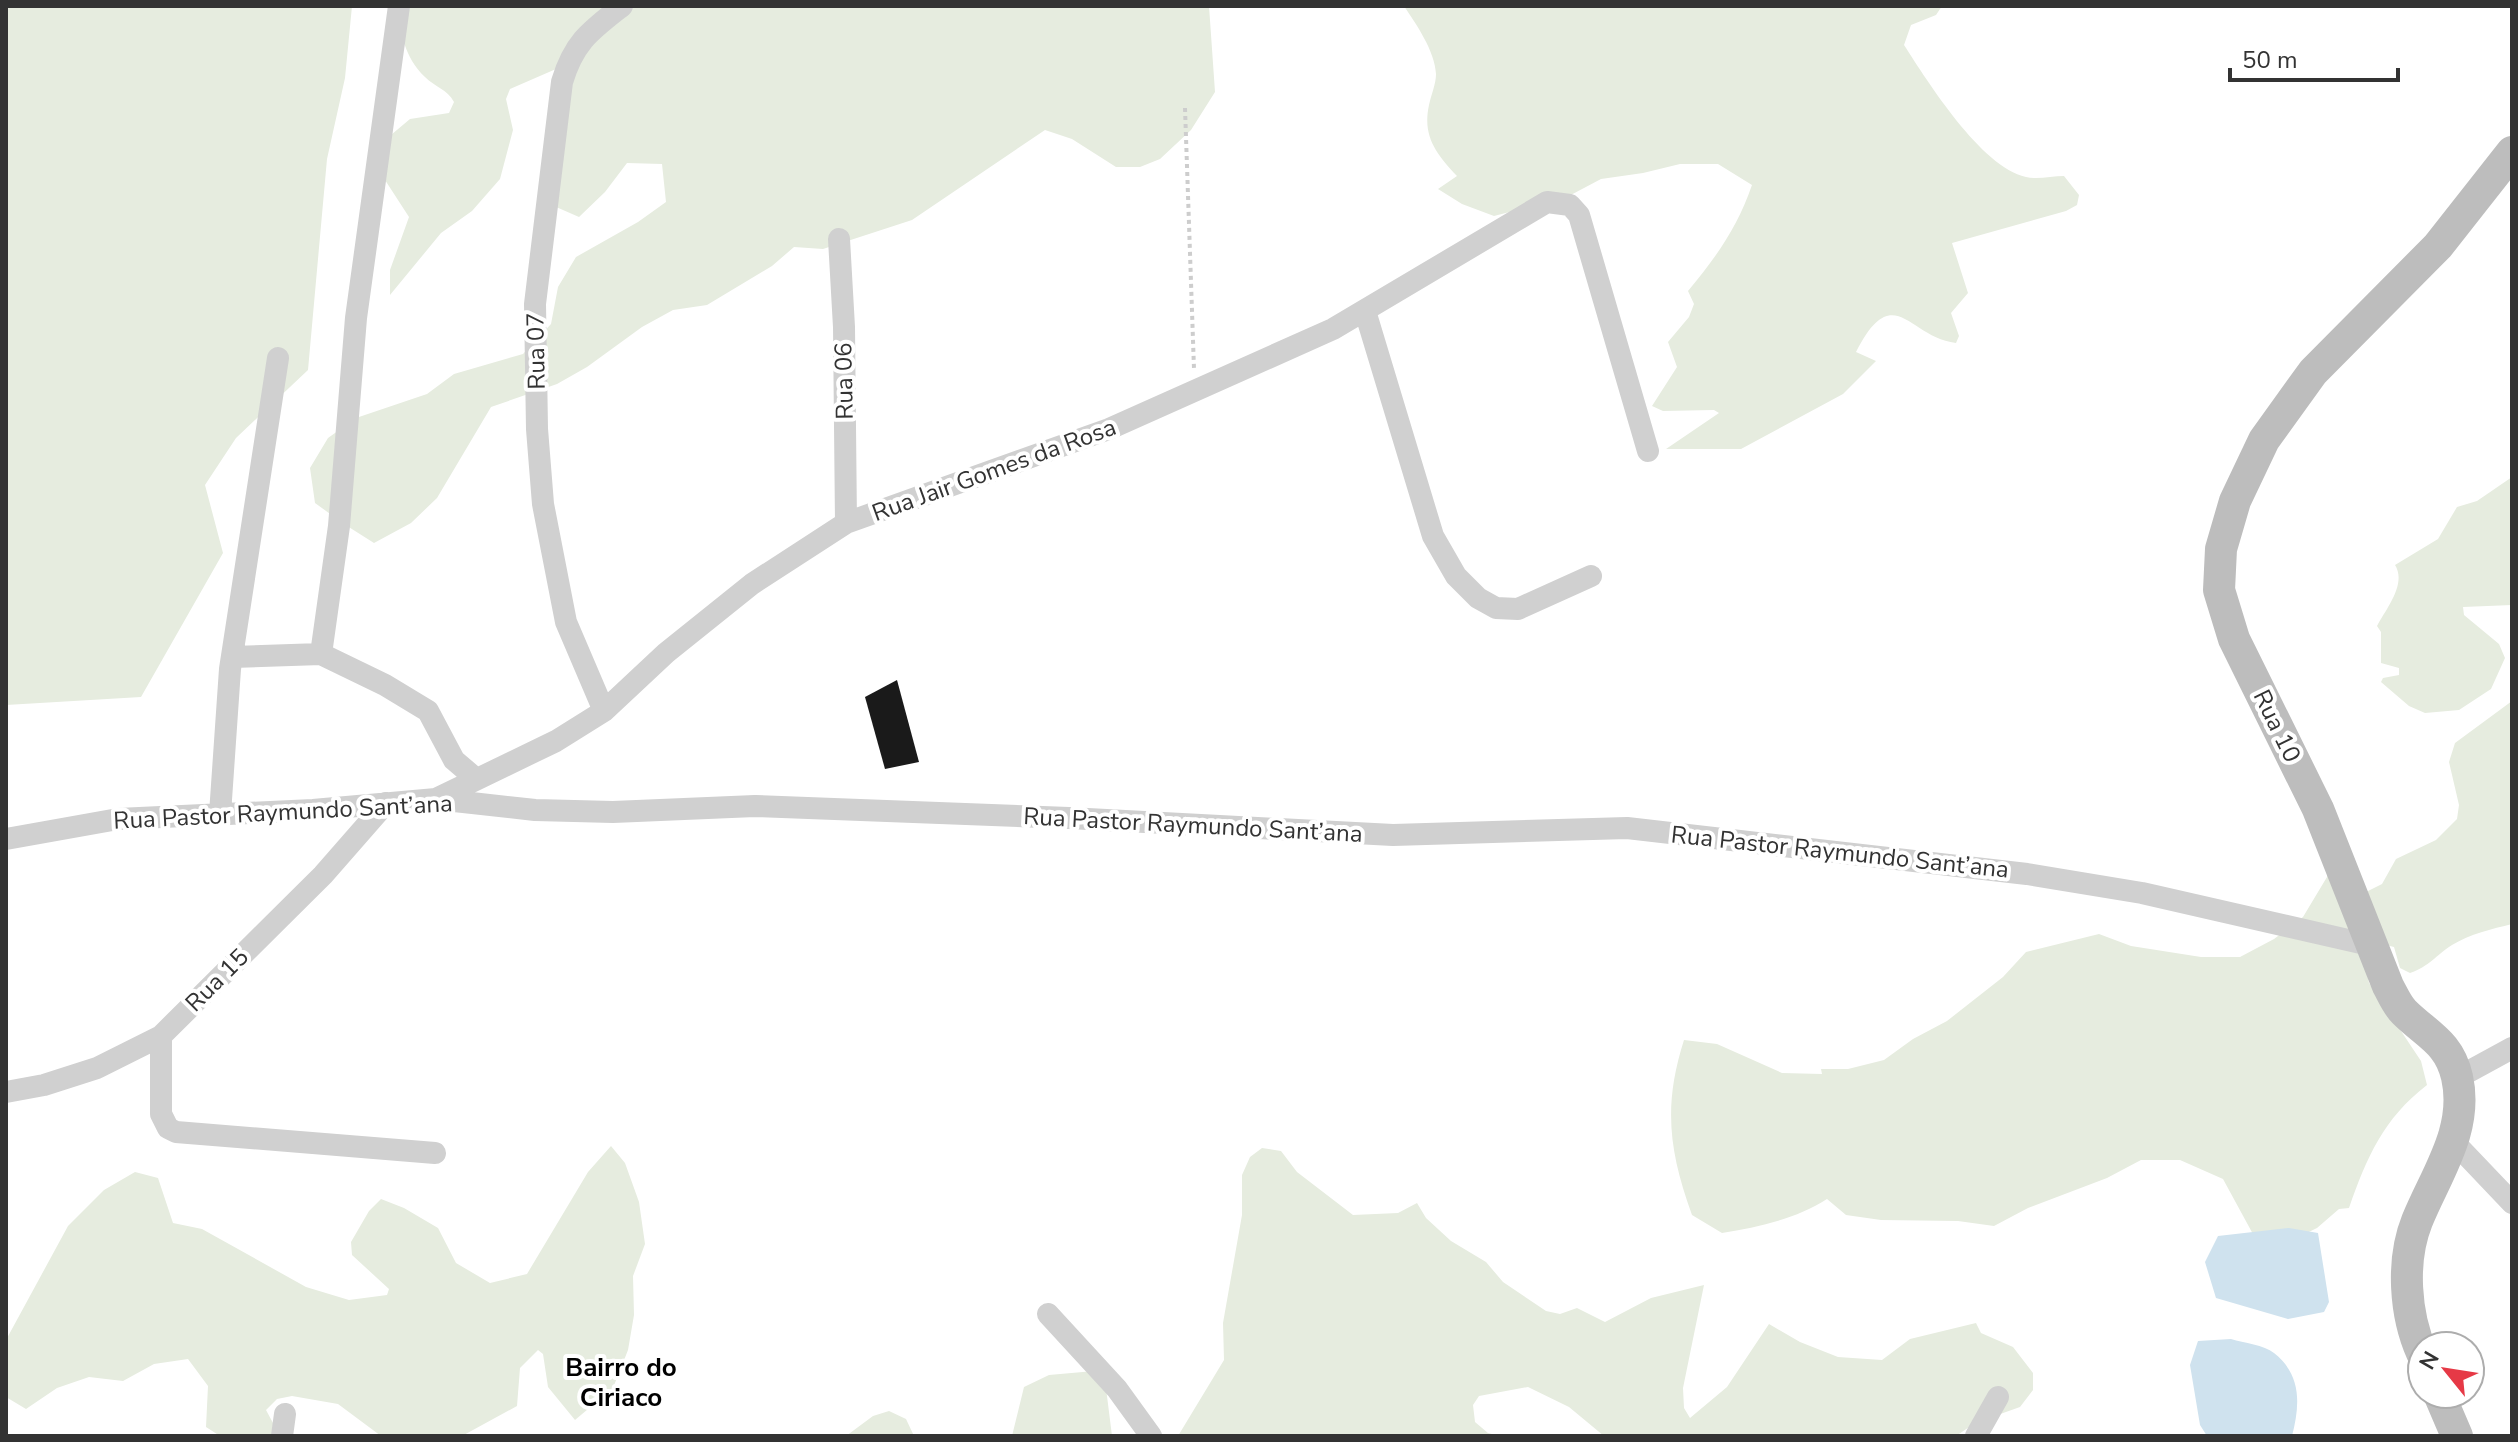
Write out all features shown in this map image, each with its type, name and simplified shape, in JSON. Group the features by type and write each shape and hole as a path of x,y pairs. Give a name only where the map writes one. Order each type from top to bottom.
{"street":[{"path":"321,654 339,526 356,318 399,6"},
{"name":"Rua 07","path":"604,711 566,622 555,575 543,504 537,429 535,304 562,82 569,58 588,33 622,6"},
{"name":"Rua 10","path":"2416,1330 2409,1303 2407,1266 2415,1225 2454,1142 2460,1114 2457,1078 2449,1053 2395,1000 2318,809 2234,639 2219,590 2221,549 2235,501 2264,440 2313,372 2438,246 2512,152"},
{"name":"Rua Jair Gomes da Rosa","path":"436,799 556,741 604,711 666,653 752,584 846,523 1109,429 1333,329 1547,202 1570,205 1579,215 1648,451"},
{"name":"Rua 06","path":"839,239 844,327 846,523"},
{"path":"1365,311 1433,536 1456,576 1478,598 1496,608 1518,609 1591,576"},
{"path":"220,814 232,657 278,358"},
{"path":"232,657 321,654 385,685 428,711 454,760 475,778"},
{"name":"Rua Pastor Raymundo Sant’ana","path":"6,839 118,819 313,810 436,799 535,810 613,812 755,806 1393,835 1627,828 2027,874 2142,893 2374,946"},
{"name":"Rua 15","path":"6,1092 44,1085 97,1068 161,1036 323,875 386,803"},
{"path":"161,1036 161,1114 168,1128 176,1132 435,1153"},
{"path":"2457,1078 2512,1048"},
{"path":"2454,1142 2512,1203"},
{"path":"1048,1314 1117,1389 1151,1436"},
{"path":"1976,1436 1998,1397"},
{"path":"2446,1410 2457,1436"}],"path":[{"path":"1185,108 1194,391"}],"shaded area":[{"path":"6,6 352,6 345,78 327,159 308,370 236,438 205,485 223,553 141,697 6,705"},
{"path":"397,6 1209,6 1215,92 1191,130 1160,159 1140,167 1116,167 1072,139 1045,130 912,220 823,249 794,247 772,266 707,305 673,310 557,384 491,407 437,498 411,523 374,543 315,503 310,468 328,438 356,418 427,394 454,374 523,354 551,324 558,287 576,257 638,222 666,202 662,164 627,163 605,192 579,217 547,203 556,69 510,89 506,99 513,130 500,179 472,211 441,233 390,295 390,270 409,217 385,180 385,140 410,119 449,113 454,102 412,61 402,35"},
{"path":"1404,6 1942,6 1936,15 1911,25 1904,45 1927,80 1957,121 1991,157 2026,177 2064,176 2079,195 2077,205 2066,211 1952,243 1968,293 1951,313 1959,336 1956,343 1940,339 1903,318 1892,315 1881,319 1869,330 1856,352 1876,361 1843,394 1741,449 1666,449 1719,413 1714,410 1663,411 1652,406 1677,367 1668,342 1689,317 1694,304 1688,291 1725,241 1752,185 1718,164 1680,164 1601,179 1567,197 1494,216 1462,204 1438,189 1457,176 1430,136 1427,116 1436,78 1435,65 1424,38"},
{"path":"2512,477 2512,605 2463,607 2464,615 2499,644 2505,658 2491,689 2459,710 2425,713 2409,706 2381,682 2383,678 2399,675 2399,668 2381,663 2381,632 2377,626 2397,588 2399,580 2395,565 2438,539 2457,507 2477,501"},
{"path":"2512,701 2512,924 2459,941 2410,973 2400,968 2394,947 2374,942 2363,955 2369,983 2421,1061 2427,1085 2399,1111 2378,1140 2349,1208 2339,1209 2317,1228 2267,1252 2260,1247 2223,1179 2180,1160 2141,1160 2107,1178 2028,1208 1994,1226 1846,1215 1827,1199 1790,1217 1722,1233 1692,1215 1678,1170 1671,1108 1684,1040 1717,1044 1782,1073 1822,1074 1821,1069 1848,1069 1884,1060 1913,1039 1947,1021 2003,977 2026,952 2099,934 2131,946 2201,957 2240,957 2274,939 2303,917 2327,877 2329,864 2362,894 2382,884 2396,859 2436,840 2457,819 2459,805 2449,762 2455,743"},
{"path":"611,1146 625,1163 639,1202 645,1244 633,1276 634,1315 628,1350 613,1388 575,1420 548,1387 543,1354 538,1350 520,1368 517,1406 462,1436 381,1436 338,1404 292,1396 277,1399 266,1410 280,1436 220,1436 206,1427 208,1386 188,1359 154,1364 123,1381 89,1377 57,1388 26,1409 6,1397 6,1340 68,1226 104,1190 135,1172 158,1178 173,1223 202,1229 306,1287 349,1300 387,1295 389,1289 352,1255 351,1242 369,1211 381,1199 404,1208 438,1228 456,1263 490,1283 527,1274 588,1172"},
{"path":"1262,1148 1281,1151 1297,1172 1353,1215 1398,1213 1417,1203 1426,1218 1451,1241 1486,1262 1503,1282 1546,1311 1560,1314 1577,1308 1605,1322 1651,1298 1704,1285 1683,1388 1684,1408 1690,1418 1727,1387 1769,1324 1800,1342 1838,1357 1882,1360 1910,1339 1976,1323 1981,1333 2013,1347 2033,1373 2033,1390 2020,1407 1975,1423 1956,1436 1604,1436 1569,1407 1528,1387 1479,1396 1473,1405 1475,1422 1488,1433 1500,1436 1178,1436 1224,1360 1223,1323 1242,1215 1242,1175 1250,1157"},
{"path":"1094,1371 1106,1388 1112,1436 1012,1436 1024,1387 1049,1375"},
{"path":"889,1411 906,1419 914,1436 846,1436 873,1416"}],"water":[{"path":"2289,1228 2318,1233 2329,1302 2324,1312 2288,1319 2216,1298 2205,1262 2218,1236"},
{"path":"2231,1339 2270,1350 2290,1371 2297,1402 2292,1436 2207,1436 2200,1425 2190,1365 2198,1341"}],"building":[{"path":"897,680 919,762 885,769 865,697"}],"district":[{"name":"Bairro do Ciriaco","path":"621,1382"}]}
